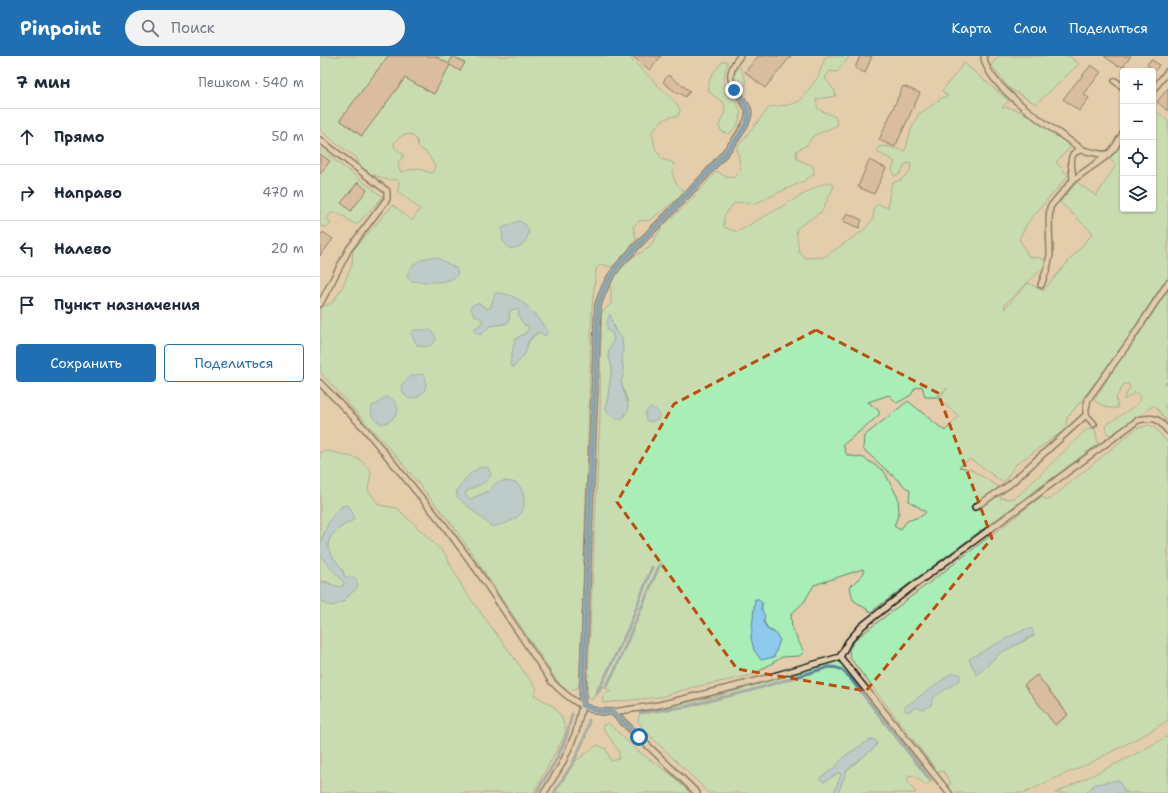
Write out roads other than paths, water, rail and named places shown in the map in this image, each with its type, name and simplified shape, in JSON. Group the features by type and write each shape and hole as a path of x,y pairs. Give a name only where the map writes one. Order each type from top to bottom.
{"lane":[{"path":"544,793 562,764 576,732 582,705 598,305 605,286 614,271 656,225 700,182 725,153 743,128 748,118 748,110 744,102 734,90 730,80 730,72 740,56"},
{"path":"984,56 985,63 1001,88 1019,104 1084,150 1096,154 1109,154"},
{"path":"1156,86 1168,71"},
{"path":"1115,81 1120,85"},
{"path":"1041,285 1050,255 1050,207 1073,180 1109,154 1120,138"},
{"path":"320,140 387,191 387,200 349,249 320,304"},
{"path":"1073,180 1071,157 1076,151 1084,150"},
{"path":"1094,424 1086,415 1088,399 1130,341 1168,283"},
{"path":"320,383 365,429 443,524 477,570 552,682 563,692 582,705 597,711 613,712 659,705 745,684 840,658 848,642 862,626 912,586 1138,420 1151,418 1160,420 1168,431"},
{"path":"975,507 1008,485 1086,415"},
{"path":"840,658 949,793"},
{"path":"613,712 697,793"}],"water":[{"path":"519,221 525,224 529,231 528,235 523,244 510,249 503,241 502,228"},
{"path":"429,257 438,258 456,268 458,274 454,278 443,281 411,281 407,277 409,270 421,260"},
{"path":"495,293 511,296 525,304 536,316 547,332 546,335 539,332 534,334 528,342 525,354 514,367 511,366 510,363 515,339 526,333 529,329 528,326 524,325 519,317 518,309 511,310 508,323 490,326 480,335 475,332 475,328 483,321 474,315 471,309 472,305 478,303 487,309 491,307"},
{"path":"610,314 615,331 622,336 622,361 624,372 621,382 629,408 622,420 612,417 606,409 612,368 608,353 614,339 613,334 607,330 607,321"},
{"path":"414,330 429,330 433,333 436,340 428,346 417,345 411,334"},
{"path":"422,374 425,376 426,384 424,392 417,397 409,399 402,390 401,385 411,376"},
{"path":"386,397 395,402 398,412 390,421 382,424 376,421 373,417 371,413 372,406"},
{"path":"649,408 653,408 657,411 660,416 658,419 650,422 646,420 645,414"},
{"path":"482,467 488,467 491,475 486,482 468,490 465,493 466,496 470,499 489,491 496,483 506,481 517,483 523,492 524,500 524,506 519,516 509,522 492,527 457,497 461,483 474,471"},
{"path":"348,505 354,518 333,534 329,540 328,546 344,576 347,578 351,576 356,579 358,586 343,602 332,606 325,604 320,597 320,582 343,586 344,582 324,560 320,553 320,547 326,527 330,520 338,510"},
{"path":"755,599 759,599 762,603 761,609 765,616 763,621 768,630 774,632 780,640 774,657 761,660 754,650 751,638"},
{"path":"1026,629 1032,629 1034,635 1000,653 977,675 969,659"},
{"path":"952,673 960,674 960,680 933,698 931,705 923,710 917,707 908,712 905,711 905,707"},
{"path":"872,739 877,743 875,747 847,770 838,793 834,793 841,775 840,773 824,782 820,778 833,769 847,754"},
{"path":"1119,780 1123,789 1128,793 1086,793 1095,784"}],"waterway":[{"path":"606,686 615,670 660,564"},
{"path":"597,694 629,627 652,567"},
{"path":"640,713 684,707 749,691 829,667 839,668 850,678 930,780"},
{"path":"536,793 556,760 566,738 572,714"},
{"path":"554,793 573,763 585,737 589,720"}]}
